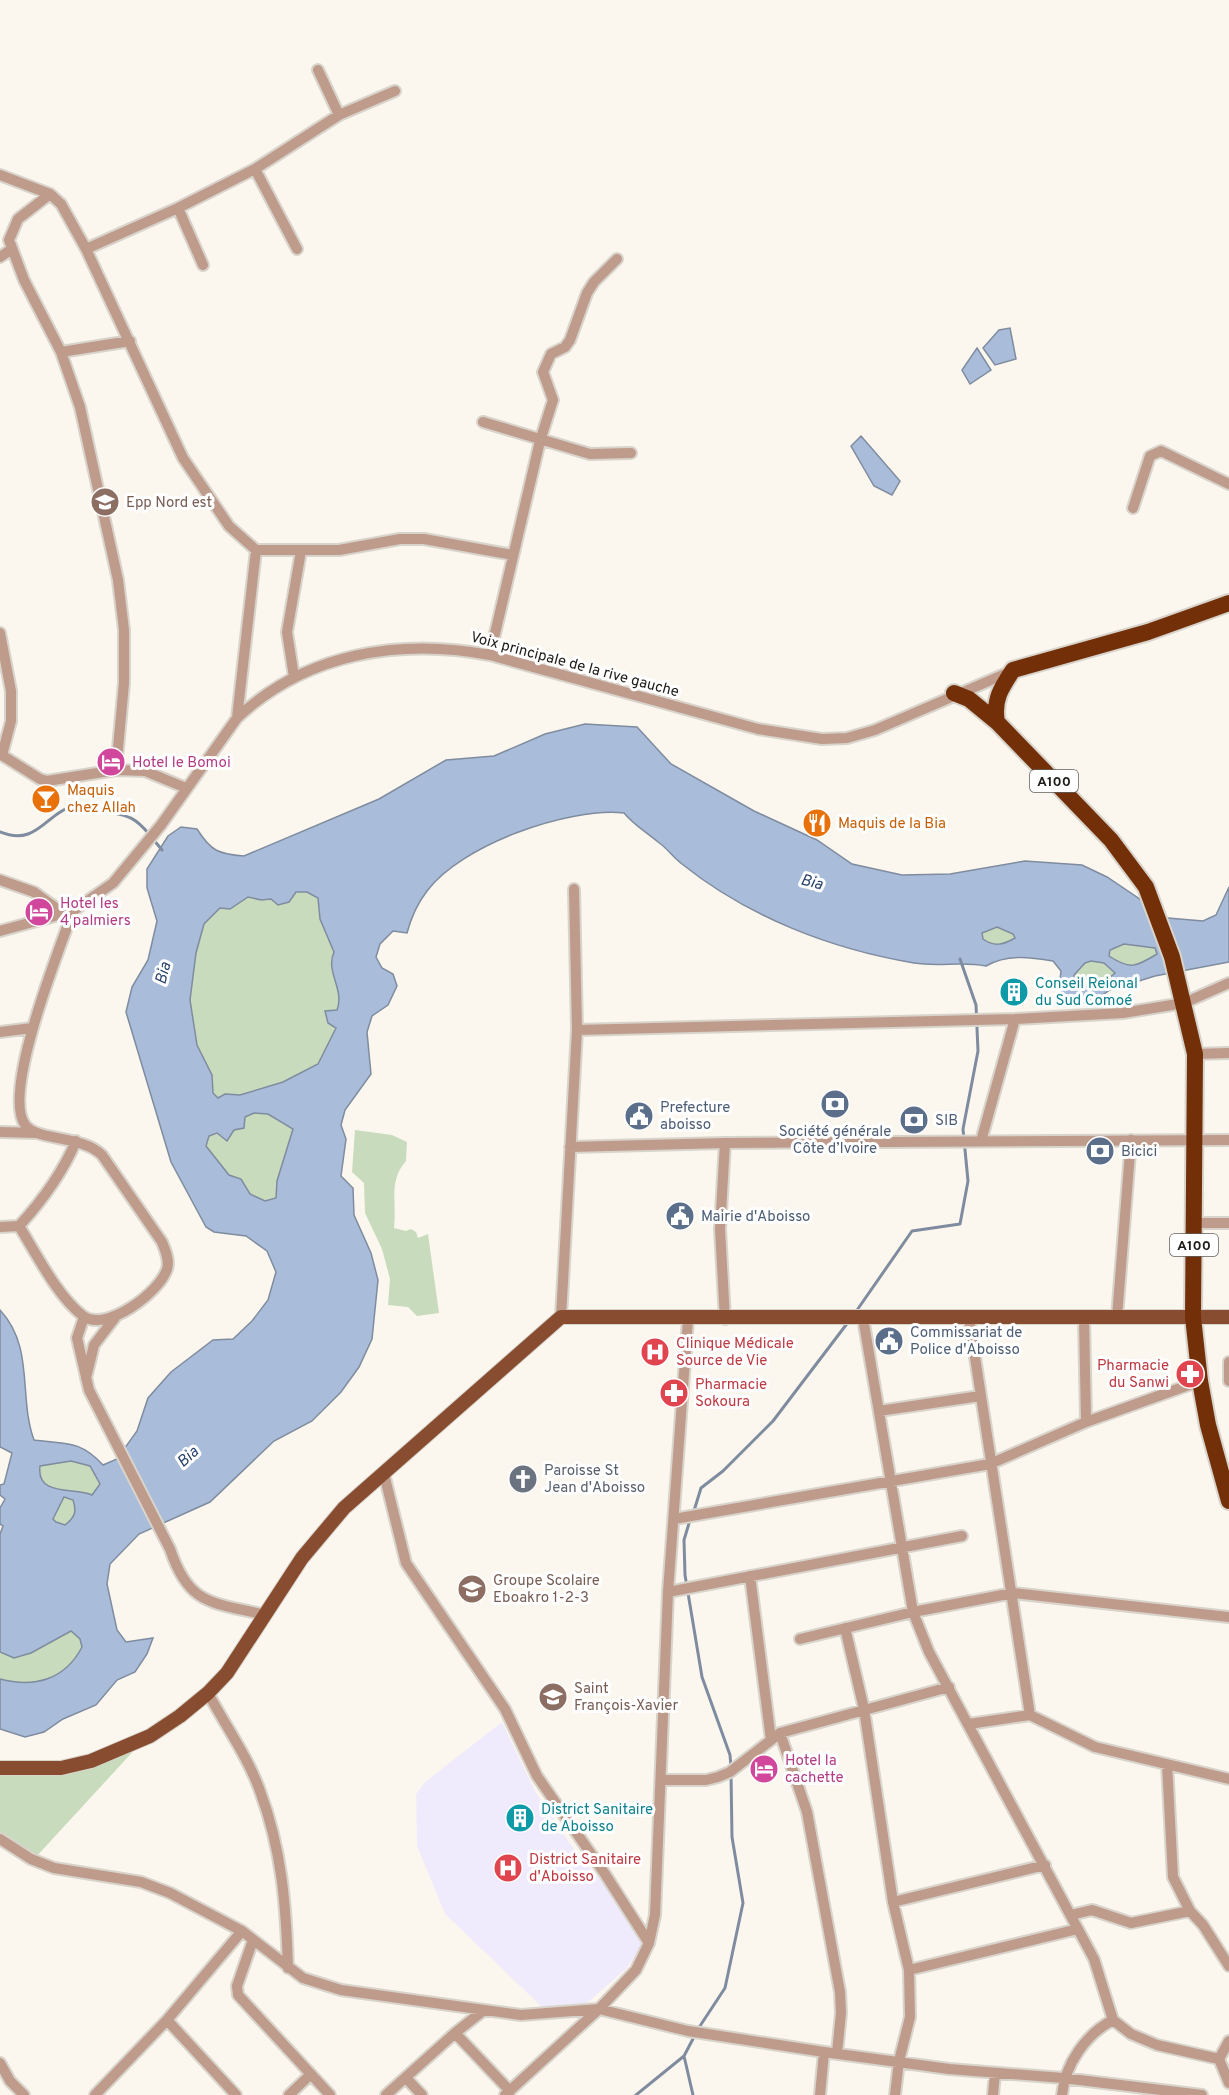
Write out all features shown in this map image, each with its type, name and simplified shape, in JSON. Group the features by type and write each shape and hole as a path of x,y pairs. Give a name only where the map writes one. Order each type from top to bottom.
{"highway":[{"path":"997,722 994,708 997,696 1013,670 1148,632 1229,603"},
{"path":"954,693 969,699 997,722"},
{"name":"A100","path":"997,722 1111,840 1146,886 1164,932 1182,995 1195,1053 1193,1317 1200,1381 1208,1425 1229,1501"}],"main road":[{"path":"0,1768 61,1768 121,1751 150,1736 208,1694 245,1648 320,1533 344,1508 561,1317 688,1319 1229,1317"}],"street":[{"path":"318,70 339,115"},
{"path":"86,249 178,208 255,169 339,115 394,91"},
{"path":"255,169 297,249"},
{"path":"0,175 50,194 61,204 86,249 183,458 229,526 256,550 339,550 400,539 424,539 513,555"},
{"path":"50,194 18,219 11,230 9,240 24,280 62,352 80,407 118,580 124,630 124,683 116,770"},
{"path":"178,208 203,265"},
{"path":"0,257 12,249"},
{"path":"490,656 540,441 553,400 544,377 544,368 551,354 568,344 587,293 616,259"},
{"path":"62,352 130,341"},
{"path":"483,422 540,441 590,454 631,453"},
{"path":"1133,508 1150,456 1155,452 1161,451 1229,484"},
{"path":"237,718 238,693 256,550"},
{"path":"294,677 287,632 301,551"},
{"path":"0,633 11,691 11,721 1,754 40,779 47,781 116,770 145,771 186,788"},
{"name":"Voix principale de la rive gauche","path":"0,931 69,912 113,883 134,861 237,718 255,701 294,677 350,657 387,649 423,646 490,656 758,729 822,739 847,738 875,730 954,693 1013,670"},
{"path":"0,880 34,892 69,912 32,1028 20,1100 21,1118 27,1128 36,1133"},
{"path":"561,1317 577,1030 574,889"},
{"path":"577,1030 1015,1019 1123,1013 1229,983"},
{"path":"981,1141 1015,1019"},
{"path":"0,1032 32,1028"},
{"path":"1195,1053 1229,1053"},
{"path":"0,1132 36,1133 75,1140 94,1148 102,1155 162,1242 168,1258 168,1268 158,1284 138,1302 117,1315 98,1320 84,1317 51,1277 19,1226"},
{"path":"0,1227 19,1226 32,1212 68,1159 75,1140"},
{"path":"1117,1317 1131,1140"},
{"path":"570,1147 725,1143 1229,1140"},
{"path":"724,1318 720,1229 725,1143"},
{"path":"1194,1223 1229,1223"},
{"path":"86,1378 94,1344 117,1315"},
{"path":"84,1317 77,1338 86,1378 170,1549 179,1574 190,1590 206,1600 265,1615"},
{"path":"1084,1317 1086,1422"},
{"path":"863,1318 913,1611 929,1652 1094,1959 1113,2020 1131,2034 1157,2045 1219,2059"},
{"path":"969,1318 1030,1715"},
{"path":"455,2032 508,2093 599,2009 636,1970 649,1942 655,1915 668,1592 688,1319"},
{"path":"1229,1362 1229,1381"},
{"path":"674,1519 990,1464 1086,1422 1200,1381"},
{"path":"879,1411 980,1396"},
{"path":"384,1474 406,1563 505,1709 537,1776 649,1942"},
{"path":"668,1592 962,1536"},
{"path":"750,1576 771,1740"},
{"path":"800,1639 913,1611 1013,1593 1229,1617"},
{"path":"845,1628 864,1709 893,1902 909,1970 910,2017 899,2061 895,2095"},
{"path":"662,1780 718,1778 730,1772 780,1733 949,1687"},
{"path":"208,1694 260,1789 277,1843 286,1901 288,1968"},
{"path":"969,1724 1030,1715 1095,1747 1229,1779"},
{"path":"780,1733 807,1812 840,1992 841,2013 837,2054"},
{"path":"1167,1764 1173,1877 1190,1911 1203,1925 1229,1966"},
{"path":"0,1839 31,1859 54,1868 141,1882 170,1893 242,1931 288,1968 319,1985 484,2010 539,2015 599,2009 688,2031 837,2054 1202,2095"},
{"path":"893,1902 1045,1865"},
{"path":"1071,1915 1092,1910 1131,1923 1190,1911"},
{"path":"909,1970 1078,1929"},
{"path":"98,2094 166,2020 242,1931"},
{"path":"253,1940 237,1986 238,1995 330,2095"},
{"path":"386,2095 455,2032 484,2010"},
{"path":"166,2020 236,2095"},
{"path":"1062,2095 1064,2078 1096,2029 1113,2020"},
{"path":"1219,2059 1229,2041"},
{"path":"820,2095 824,2052"},
{"path":"1219,2059 1229,2083"},
{"path":"0,2063 10,2081 24,2095"},
{"path":"993,2095 995,2073"},
{"path":"289,2095 311,2074"},
{"path":"406,2078 422,2095"}],"shaded area":[{"name":"District Sanitaire d'Aboisso","path":"502,1722 535,1791 571,1845 609,1890 642,1945 627,1968 587,2003 543,2008 445,1914 417,1846 416,1794 425,1782"}],"green space":[{"path":"296,891 307,892 318,898 320,919 334,952 333,971 341,994 331,1043 323,1058 301,1074 244,1094 224,1095 218,1098 213,1093 212,1075 197,1045 190,1000 196,953 204,924 220,908 230,909 248,897 289,902"},
{"path":"997,927 1013,934 1015,938 999,944 983,939 982,933"},
{"path":"1124,944 1156,948 1157,954 1144,962 1133,965 1122,963 1109,956 1110,950"},
{"path":"1091,961 1104,963 1115,973 1097,988 1075,984 1074,975 1085,963"},
{"path":"254,1113 268,1114 293,1129 277,1181 276,1198 265,1201 250,1194 241,1179 229,1175 206,1146 209,1136 234,1130 244,1117"},
{"path":"355,1130 392,1135 407,1142 406,1161 400,1169 395,1184 394,1228 406,1231 411,1229 416,1232 418,1238 428,1234 439,1313 417,1316 408,1307 388,1305 390,1279 382,1249 365,1213 364,1183 352,1172"},
{"path":"71,1461 90,1466 100,1484 92,1496 50,1486 40,1476 40,1466"},
{"path":"64,1497 73,1500 75,1508 73,1517 65,1525 56,1522 53,1518"},
{"path":"71,1631 81,1639 82,1648 67,1668 36,1682 13,1682 0,1679 0,1652 14,1658"},
{"path":"139,1745 35,1858 0,1839 0,1769 29,1773"}],"water":[{"path":"1010,328 1016,359 995,365 983,348 999,330"},
{"path":"977,348 991,370 970,384 962,370"},
{"path":"861,436 900,481 892,495 874,486 851,446"},
{"name":"Bia","path":"585,724 637,727 671,764 754,811 817,840 852,864 902,875 950,874 1025,861 1082,865 1107,877 1168,918 1203,921 1216,915 1229,887 1229,962 1155,976 1110,990 1092,1002 1076,1003 1063,999 1059,988 1061,971 1053,961 1010,958 986,966 924,964 883,957 792,928 734,900 682,864 624,813 574,816 546,823 517,832 464,859 443,874 427,891 415,911 407,933 393,931 380,944 376,957 382,968 393,974 397,986 388,1005 372,1016 367,1032 371,1074 345,1110 341,1125 346,1139 341,1176 353,1188 354,1215 371,1253 378,1280 372,1339 359,1367 341,1392 312,1421 274,1441 210,1502 139,1534 110,1564 107,1584 117,1630 126,1642 153,1638 147,1654 135,1672 117,1680 96,1705 63,1719 44,1732 25,1737 0,1729 0,1679 13,1682 36,1682 47,1679 67,1667 82,1647 80,1639 71,1631 31,1653 14,1658 0,1652 0,1534 3,1526 0,1524 0,1508 5,1499 0,1495 0,1485 4,1484 12,1453 0,1447 0,1310 18,1340 22,1356 29,1423 34,1440 79,1447 103,1465 117,1459 137,1431 148,1398 171,1372 213,1340 233,1339 252,1321 268,1300 276,1272 267,1251 246,1236 214,1232 206,1227 171,1162 126,1012 132,987 148,960 157,921 147,888 147,869 168,836 181,827 197,829 216,850 244,856 379,799 446,760 494,756 545,734","holes":["296,892 307,892 318,898 320,919 334,952 332,967 339,995 337,1010 325,1011 328,1023 336,1028 318,1064 283,1082 240,1095 225,1094 218,1098 213,1093 212,1075 197,1045 190,1000 196,953 204,924 220,908 230,909 248,897 261,900 271,899 278,905 289,902","997,927 1013,934 1015,938 1003,944 995,944 983,939 982,933","1124,944 1155,948 1157,954 1144,962 1133,965 1122,963 1109,956 1110,950","1091,961 1104,963 1115,973 1097,988 1075,984 1074,975 1085,963","254,1113 268,1114 293,1129 277,1181 276,1198 265,1201 250,1194 241,1179 229,1175 206,1146 209,1136 217,1133 227,1141 234,1130 244,1128 245,1117","71,1461 90,1466 100,1484 92,1495 50,1487 40,1476 40,1466","64,1497 73,1500 75,1511 71,1519 65,1525 53,1519"]}],"waterway":[{"path":"0,832 23,835 32,832 63,810 81,806 129,817 149,834"},
{"path":"153,839 162,850"},
{"path":"855,1313 912,1231 960,1224 968,1181 963,1129 978,1051 976,1005 960,959"},
{"path":"693,1514 701,1488 723,1471 773,1421 849,1321"},
{"path":"690,1520 684,1540 685,1575 702,1677 730,1755 731,1767"},
{"path":"698,2029 725,1988 743,1903 732,1837 731,1774"},
{"path":"636,2095 684,2056 695,2035"},
{"path":"684,2056 693,2095"}],"place":[{"name":"Epp Nord est","path":"105,502"},
{"name":"Hotel le Bomoi","path":"111,762"},
{"name":"Maquis chez Allah","path":"46,799"},
{"name":"Maquis de la Bia","path":"817,823"},
{"name":"Hotel les 4 palmiers","path":"39,912"},
{"name":"Conseil Reional du Sud Comoé","path":"1014,992"},
{"name":"Société générale Côte d’Ivoire","path":"835,1104"},
{"name":"Prefecture aboisso","path":"639,1116"},
{"name":"SIB","path":"914,1120"},
{"name":"Bicici","path":"1100,1151"},
{"name":"Mairie d'Aboisso","path":"680,1216"},
{"name":"Commissariat de Police d'Aboisso","path":"889,1341"},
{"name":"Clinique Médicale Source de Vie","path":"655,1352"},
{"name":"Pharmacie du Sanwi","path":"1190,1374"},
{"name":"Pharmacie Sokoura","path":"674,1393"},
{"name":"Paroisse St Jean d'Aboisso","path":"523,1479"},
{"name":"Groupe Scolaire Eboakro 1-2-3","path":"472,1589"},
{"name":"Saint François-Xavier","path":"553,1697"},
{"name":"Hotel la cachette","path":"764,1769"},
{"name":"District Sanitaire de Aboisso","path":"520,1818"},
{"name":"District Sanitaire d'Aboisso","path":"508,1868"}]}
